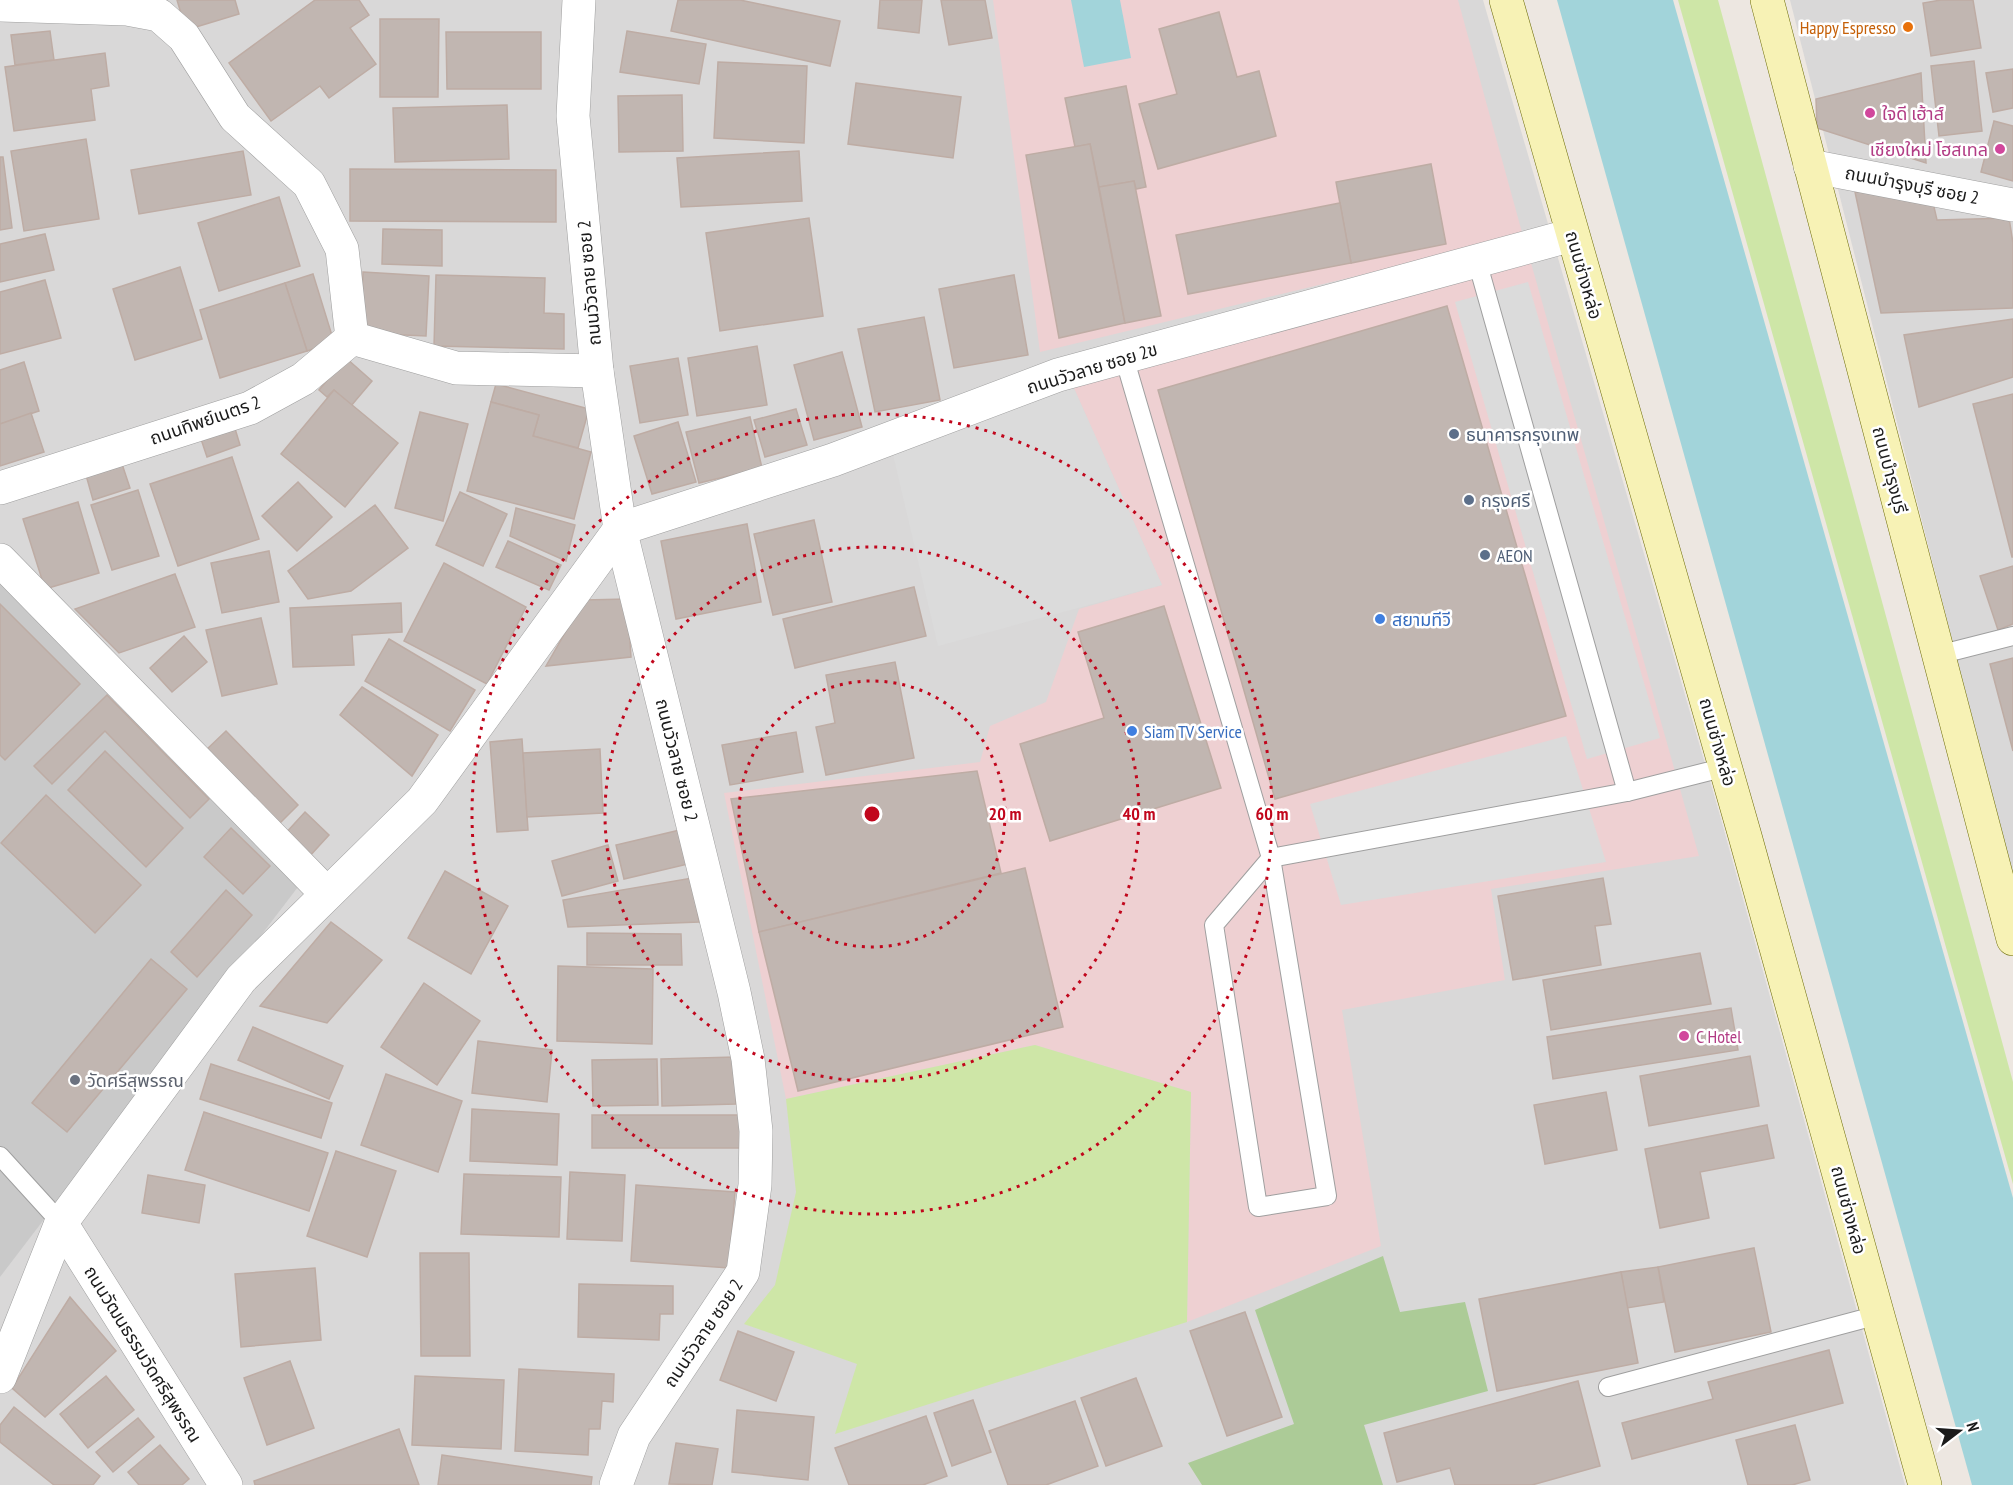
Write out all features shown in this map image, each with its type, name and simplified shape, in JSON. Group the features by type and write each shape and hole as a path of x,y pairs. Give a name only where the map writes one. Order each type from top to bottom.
{"main road":[{"name":"ถนนช่างหล่อ","path":"1506,0 1726,767 1925,1485"},
{"name":"ถนนบำรุงบุรี","path":"1767,0 2012,931"}],"street":[{"name":"ถนนวัวลาย ซอย 2","path":"579,0 573,116 597,371 620,529 734,992 748,1059 756,1131 755,1185 743,1272 634,1436 616,1485"},
{"path":"0,5 127,9 159,15 184,37 235,117 309,184 342,249 352,338 456,368 597,371"},
{"name":"ถนนบำรุงบุรี ซอย 2","path":"1810,166 2013,205"},
{"name":"ถนนวัวลาย ซอย 2ข","path":"620,529 833,460 1058,375 1572,235"},
{"name":"ถนนทิพย์เนตร 2","path":"0,488 249,408 303,379 352,338"},
{"path":"0,1377 61,1223 241,979 422,801 620,529"},
{"path":"0,560 326,893"},
{"name":"ถนนวัฒนธรรมวัดศรีสุพรรณ","path":"61,1223 226,1485"}],"lane":[{"path":"1477,261 1626,792"},
{"path":"1124,357 1271,858 1327,1196 1258,1207 1214,925 1271,858 1626,792 1726,767"},
{"path":"1938,655 2013,636"},
{"path":"0,1156 61,1223"},
{"path":"1608,1387 1878,1315"}],"shaded area":[{"path":"0,0 1483,0 1719,812 1905,1485 0,1485"},
{"path":"993,0 1458,0 1523,236 1040,352"},
{"path":"1790,0 2013,0 2013,874 1955,651"},
{"path":"1531,263 1699,856 1491,889 1505,980 1342,1010 1381,1246 1187,1322 1191,1092 1035,1045 786,1099 724,793 980,762 990,726 1046,702 1079,609 1162,585 1072,384"},
{"path":"1528,282 1660,738 1587,759 1455,302"},
{"path":"1072,384 1162,585 938,646 892,450"},
{"name":"วัดศรีสุพรรณ","path":"0,575 301,883 0,1277"},
{"path":"1566,736 1606,862 1341,905 1310,804"}],"green space":[{"path":"1678,0 1718,0 2013,1082 2013,1184"},
{"path":"1035,1045 1191,1092 1187,1322 835,1434 857,1364 744,1324 775,1285 796,1192 786,1099"},
{"path":"1383,1256 1400,1312 1465,1302 1488,1391 1364,1425 1383,1485 1202,1485 1188,1463 1294,1424 1255,1310"}],"water":[{"path":"1071,0 1120,0 1131,58 1084,67"},
{"path":"1557,0 1673,0 2013,1198 2013,1485 1972,1485"}],"building":[{"path":"177,0 235,0 239,14 186,30"},
{"path":"315,0 359,0 369,15 350,28 376,64 329,98 320,86 271,121 229,63"},
{"path":"678,0 740,0 840,21 830,66 671,31"},
{"path":"880,0 922,0 919,33 878,28"},
{"path":"941,0 985,0 992,38 949,45"},
{"path":"1941,0 1973,0 1981,48 1931,56 1923,3"},
{"path":"1219,12 1237,77 1259,71 1276,136 1158,169 1139,104 1177,94 1159,29"},
{"path":"380,19 439,19 438,97 380,97"},
{"path":"50,31 54,60 15,65 11,35"},
{"path":"627,31 706,44 699,84 620,72"},
{"path":"446,32 541,32 541,89 447,89"},
{"path":"105,53 109,86 91,89 95,120 14,131 5,67"},
{"path":"1974,61 1982,131 1939,136 1931,66"},
{"path":"718,62 807,66 804,143 714,138"},
{"path":"2013,69 2013,108 1993,112 1986,73"},
{"name":"ใจดี เฮ้าส์","path":"1921,73 1926,163 1817,128 1816,99"},
{"path":"856,83 961,97 953,158 848,144"},
{"path":"1126,86 1146,187 1136,189 1134,181 1099,187 1090,144 1075,147 1065,98"},
{"path":"682,95 683,151 619,152 618,96"},
{"path":"507,105 509,159 395,162 393,108"},
{"name":"เชียงใหม่ โฮสเทล","path":"1994,121 2013,126 2013,181 1981,172"},
{"path":"86,139 99,219 24,231 11,151"},
{"path":"1090,144 1125,323 1059,338 1026,155"},
{"path":"243,151 251,195 139,214 131,170"},
{"path":"799,151 802,201 681,207 677,158"},
{"path":"0,157 3,157 12,228 0,230"},
{"path":"1431,164 1446,244 1351,263 1336,182"},
{"path":"350,169 556,170 556,222 350,221"},
{"path":"1134,181 1161,316 1125,323 1099,187"},
{"path":"1855,192 1931,194 1937,220 2009,218 2013,243 2013,308 1881,313"},
{"path":"279,197 300,266 219,291 198,223"},
{"path":"1340,203 1351,263 1188,294 1176,235"},
{"path":"809,218 823,316 720,331 706,233"},
{"path":"383,229 442,230 442,266 382,264"},
{"path":"45,234 54,270 0,282 0,244"},
{"path":"180,267 202,339 135,360 113,289"},
{"path":"363,272 429,276 426,336 361,333"},
{"path":"313,274 334,342 307,351 285,283"},
{"path":"436,275 545,278 544,313 564,314 564,349 434,346"},
{"path":"1014,275 1028,355 954,368 939,289"},
{"path":"45,280 61,338 0,354 0,292"},
{"path":"285,283 307,351 220,378 200,310"},
{"name":"สยามทีวี","path":"1447,306 1566,716 1275,799 1158,390"},
{"path":"924,317 940,400 875,412 858,329"},
{"path":"2013,319 2013,377 1919,407 1904,335"},
{"path":"757,346 767,405 697,416 688,358"},
{"path":"842,352 862,427 814,440 794,365"},
{"path":"346,358 372,381 351,406 334,390 327,397 319,390"},
{"path":"678,358 688,415 640,423 630,366"},
{"path":"24,362 39,411 0,424 0,370"},
{"path":"496,384 589,409 578,448 533,436 539,415 491,402"},
{"path":"334,390 398,443 345,507 281,454"},
{"path":"2013,394 2013,557 2012,557 1973,404"},
{"path":"491,402 539,415 533,436 591,452 574,519 467,491"},
{"path":"796,409 807,445 765,457 754,420"},
{"path":"420,412 468,424 443,521 395,508"},
{"path":"31,413 44,452 0,466 0,424"},
{"path":"750,417 762,468 699,483 686,432"},
{"path":"233,422 240,445 207,457 199,433"},
{"path":"678,422 696,482 652,494 634,436"},
{"path":"232,457 259,539 178,566 150,484"},
{"path":"122,464 130,488 93,500 86,475"},
{"path":"298,482 332,517 297,551 262,516"},
{"path":"138,490 159,556 112,570 91,505"},
{"path":"460,492 507,514 483,566 436,545"},
{"path":"78,502 99,573 45,589 23,519"},
{"path":"375,505 408,548 351,591 308,599 288,571"},
{"path":"516,508 575,525 566,561 510,536"},
{"path":"814,520 832,602 773,615 754,534"},
{"path":"747,524 761,602 676,619 661,541"},
{"path":"508,541 561,565 549,590 496,567"},
{"path":"269,551 279,602 222,613 211,563"},
{"path":"444,563 526,607 487,684 404,641"},
{"path":"2013,566 2013,624 1998,630 1980,576"},
{"path":"175,574 195,627 119,653 75,609"},
{"path":"914,587 926,636 795,668 783,619"},
{"path":"627,599 631,657 546,666 584,600"},
{"path":"401,603 402,632 352,635 354,665 293,667 290,608"},
{"path":"0,604 80,684 5,760 0,755"},
{"name":"Siam TV Service","path":"1164,606 1221,788 1050,841 1020,744 1104,718 1078,632"},
{"path":"261,618 277,684 222,696 206,630"},
{"path":"184,636 207,662 172,692 150,668"},
{"path":"389,639 475,690 450,731 365,681"},
{"path":"2013,658 2013,751 1990,664"},
{"path":"895,662 914,758 826,775 816,727 835,723 826,675"},
{"path":"362,687 438,735 412,776 340,715"},
{"path":"107,695 209,799 190,818 105,731 52,784 34,766"},
{"path":"226,731 298,805 276,827 204,752"},
{"path":"796,732 803,772 730,785 722,745"},
{"path":"522,739 528,830 497,832 490,742"},
{"path":"600,749 603,813 527,817 523,753"},
{"path":"105,751 183,828 146,867 68,790"},
{"path":"977,771 1001,873 759,932 731,799"},
{"path":"46,795 141,885 95,933 1,843"},
{"path":"305,812 329,835 308,858 284,835"},
{"path":"231,828 270,866 243,894 204,857"},
{"path":"680,830 688,864 624,879 616,845"},
{"path":"608,845 618,881 562,896 552,861"},
{"path":"1025,868 1063,1027 798,1091 759,932"},
{"path":"445,871 508,906 471,974 408,938"},
{"path":"692,878 699,922 568,927 563,900"},
{"path":"1603,878 1611,924 1595,926 1601,965 1513,980 1498,896"},
{"path":"226,890 252,915 197,977 171,952"},
{"path":"331,922 382,960 327,1023 260,1006"},
{"path":"587,933 681,934 682,965 587,965"},
{"path":"1700,953 1711,1004 1551,1030 1543,980"},
{"path":"151,959 187,989 67,1132 32,1103"},
{"path":"558,966 653,969 652,1044 557,1041"},
{"path":"424,983 480,1021 437,1085 381,1047"},
{"path":"1731,1008 1738,1050 1553,1079 1547,1037"},
{"path":"253,1027 343,1066 329,1099 238,1060"},
{"path":"478,1041 552,1050 547,1102 472,1093"},
{"path":"1750,1056 1759,1106 1649,1126 1640,1076"},
{"path":"735,1057 736,1104 662,1106 661,1059"},
{"path":"657,1059 658,1105 593,1106 592,1060"},
{"path":"211,1064 332,1103 321,1138 200,1099"},
{"path":"386,1074 462,1101 438,1172 361,1145"},
{"path":"1606,1092 1617,1150 1545,1164 1534,1105"},
{"path":"472,1109 559,1114 557,1165 470,1161"},
{"path":"204,1112 328,1153 309,1211 185,1170"},
{"path":"592,1115 741,1115 741,1148 592,1148"},
{"path":"1767,1125 1774,1158 1700,1172 1709,1218 1660,1228 1645,1149"},
{"path":"336,1151 396,1171 367,1257 307,1236"},
{"path":"570,1172 625,1175 622,1241 567,1239"},
{"path":"464,1174 561,1177 559,1237 461,1234"},
{"path":"148,1175 205,1185 199,1223 142,1213"},
{"path":"636,1185 735,1192 729,1268 631,1261"},
{"path":"1754,1248 1771,1332 1675,1352 1658,1267"},
{"path":"420,1253 469,1253 470,1356 421,1356"},
{"path":"1658,1267 1664,1302 1627,1308 1621,1272"},
{"path":"315,1268 321,1340 241,1347 235,1274"},
{"path":"1621,1272 1638,1363 1497,1391 1479,1299"},
{"path":"579,1284 673,1286 673,1314 660,1314 659,1340 578,1337"},
{"path":"70,1297 116,1351 45,1417 12,1388"},
{"path":"1245,1312 1282,1417 1227,1436 1190,1331"},
{"path":"738,1331 794,1352 776,1401 720,1380"},
{"path":"1829,1350 1843,1403 1632,1459 1622,1423 1713,1399 1708,1382"},
{"path":"290,1361 314,1428 267,1445 244,1378"},
{"path":"519,1369 614,1374 613,1402 602,1401 600,1429 589,1429 588,1455 515,1451"},
{"path":"106,1376 134,1410 88,1448 60,1414"},
{"path":"415,1376 504,1380 501,1449 412,1445"},
{"path":"1136,1378 1162,1446 1106,1466 1081,1398"},
{"path":"1578,1381 1600,1466 1532,1485 1455,1485 1450,1468 1397,1482 1384,1433"},
{"path":"973,1400 991,1452 952,1466 934,1413"},
{"path":"1075,1401 1098,1466 1046,1485 1008,1485 989,1431"},
{"path":"14,1407 100,1476 93,1485 54,1485 0,1442 0,1425"},
{"path":"737,1410 814,1417 808,1480 732,1472"},
{"path":"926,1416 947,1476 923,1485 849,1485 835,1448"},
{"path":"138,1418 154,1437 113,1472 96,1452"},
{"path":"1795,1425 1810,1480 1792,1485 1748,1485 1736,1440"},
{"path":"399,1429 419,1485 255,1485 254,1481"},
{"path":"676,1443 718,1449 712,1485 669,1484"},
{"path":"160,1445 189,1479 182,1485 139,1485 128,1472"},
{"path":"442,1455 592,1477 591,1485 438,1485"}],"place":[{"name":"Happy Espresso","path":"1908,27"},
{"name":"ใจดี เฮ้าส์","path":"1870,113"},
{"name":"เชียงใหม่ โฮสเทล","path":"2000,149"},
{"name":"ธนาคารกรุงเทพ","path":"1454,434"},
{"name":"กรุงศรี","path":"1469,500"},
{"name":"AEON","path":"1485,555"},
{"name":"สยามทีวี","path":"1380,619"},
{"name":"Siam TV Service","path":"1132,731"},
{"name":"C Hotel","path":"1684,1036"},
{"name":"วัดศรีสุพรรณ","path":"75,1080"}]}
